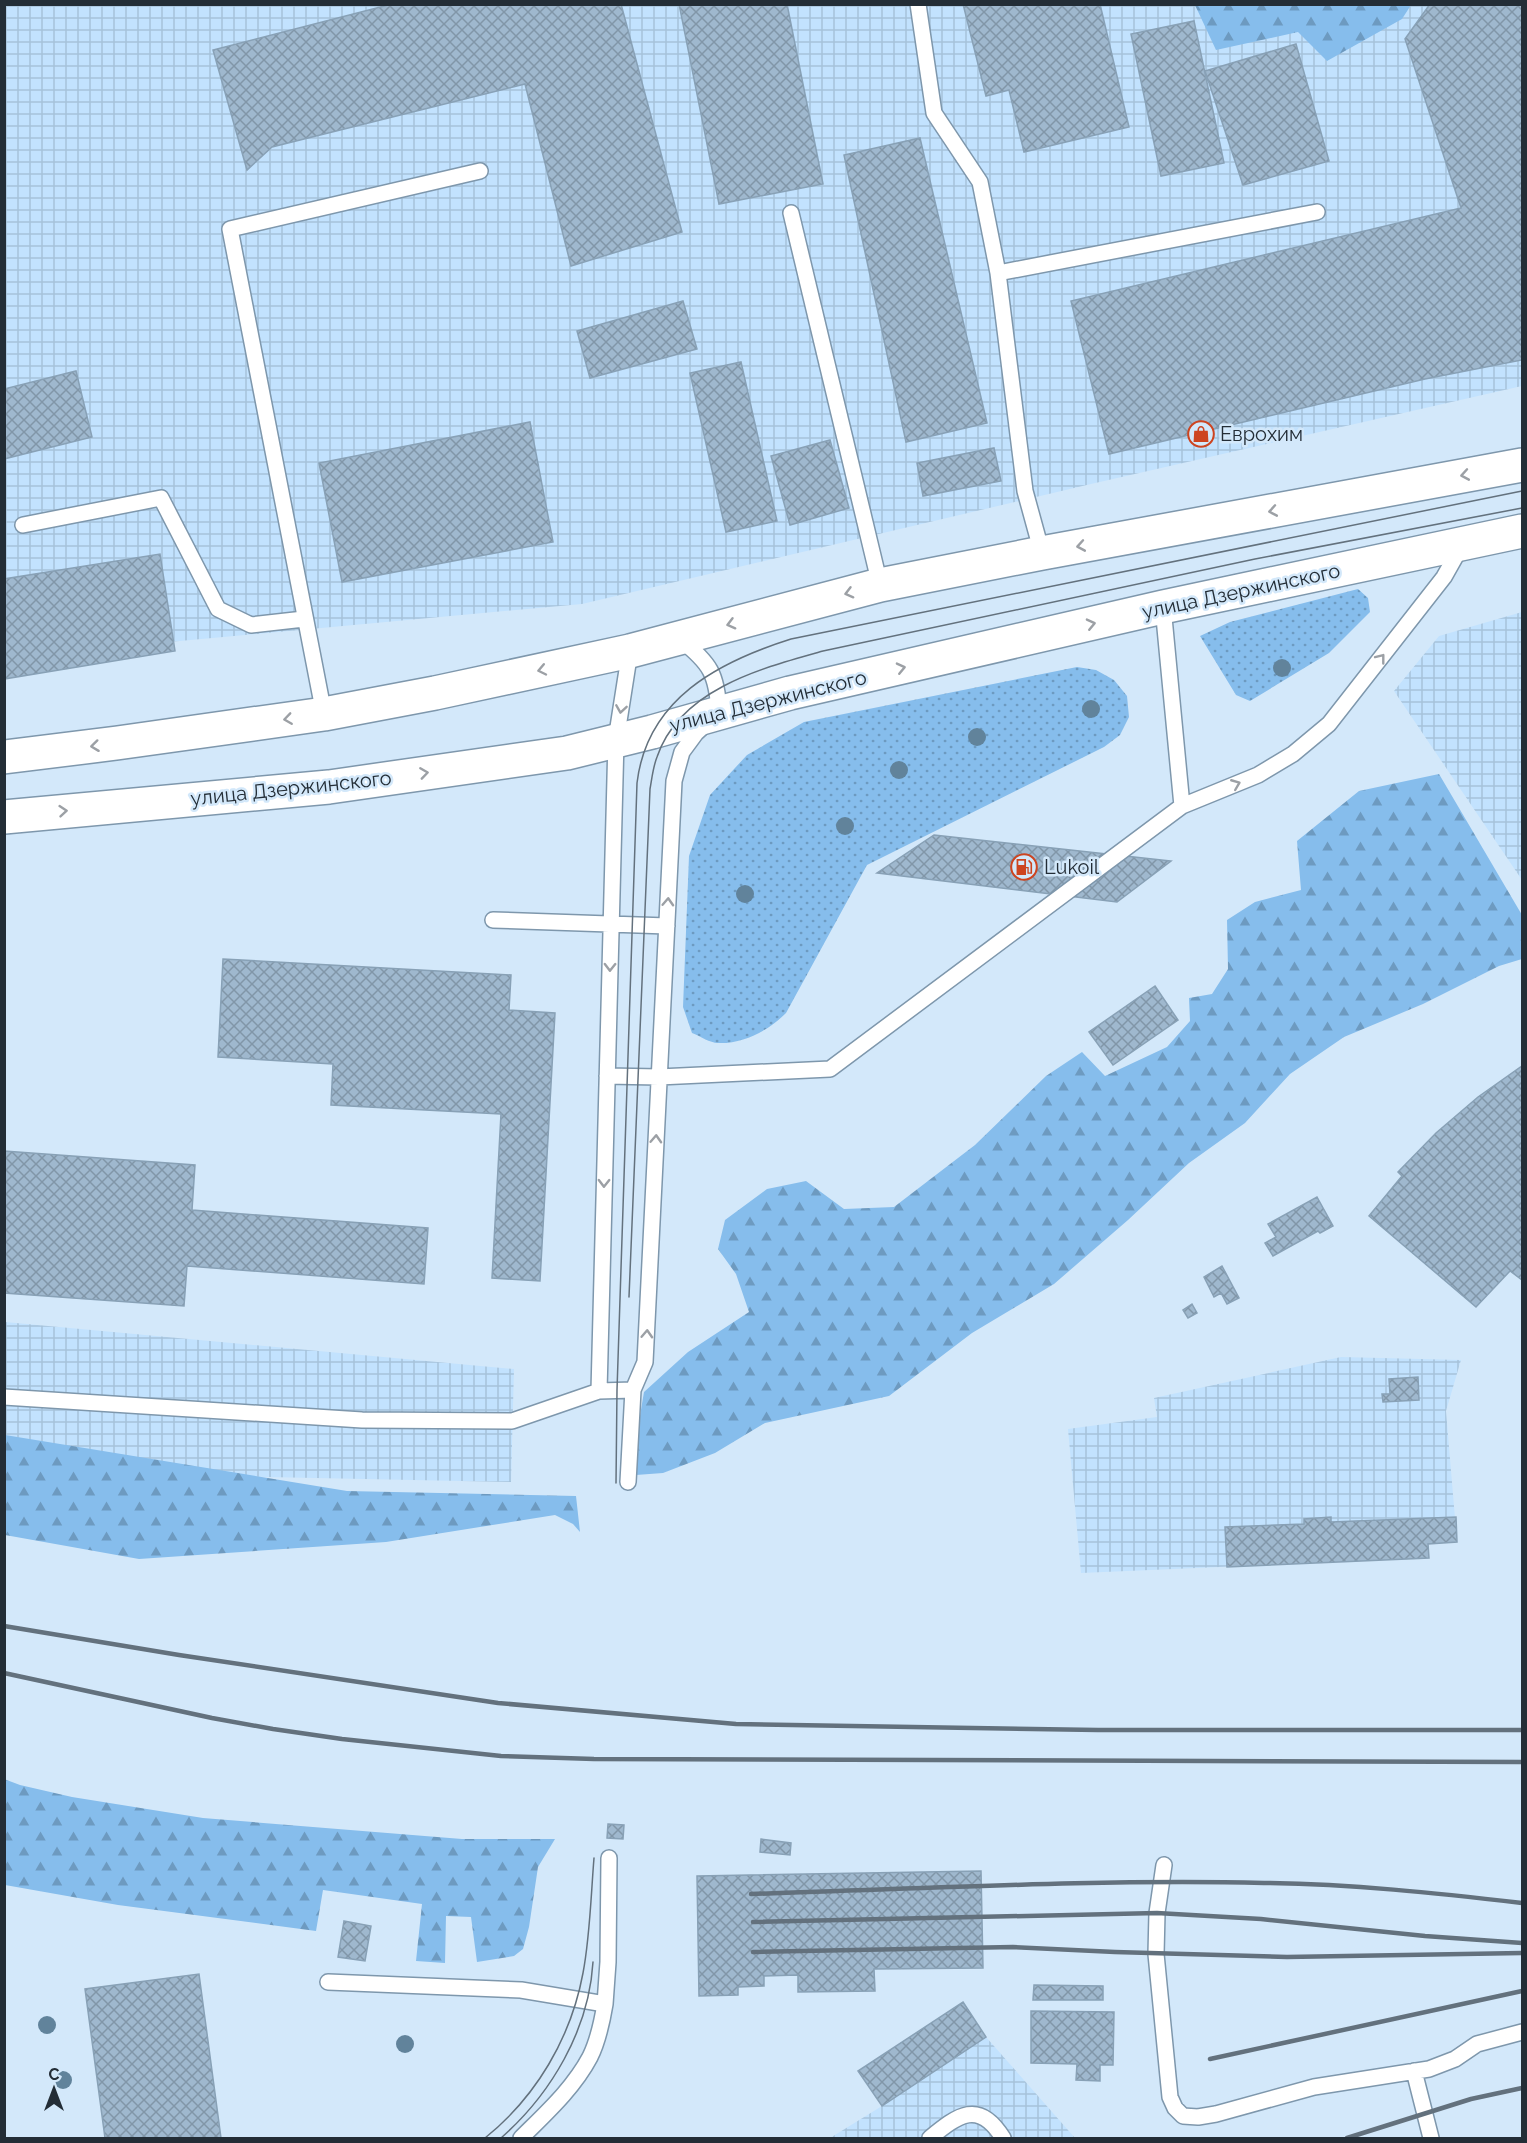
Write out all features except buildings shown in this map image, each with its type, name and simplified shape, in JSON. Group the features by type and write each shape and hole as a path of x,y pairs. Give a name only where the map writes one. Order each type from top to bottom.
{"main road":[{"path":"4,757 324,714 435,693 630,651 880,585 1522,465"},
{"name":"улица Дзержинского","path":"4,817 329,787 567,753 790,693 1163,607 1522,531"}],"lane":[{"path":"918,4 934,113 980,182 998,273 1025,491 1042,553"},
{"path":"324,714 230,229 480,171"},
{"path":"998,273 1317,212"},
{"path":"791,213 880,585"},
{"path":"23,525 161,498 218,609 251,625 304,619"},
{"path":"607,1076 660,1077 830,1069 1182,806 1258,775 1293,754 1329,724 1444,576 1464,542"},
{"path":"1163,607 1182,806"},
{"path":"628,1482 633,1390 645,1362 674,782 682,752 696,733 719,712 718,690 712,672 701,655 679,638"},
{"path":"600,1390 616,740 630,651"},
{"path":"493,920 667,926"},
{"path":"4,1397 362,1420 512,1421 600,1390 633,1390"},
{"path":"520,2139 562,2097 589,2058 600,2032 608,1962 609,1858"},
{"path":"1164,1865 1157,1913 1156,1954 1170,2097 1175,2108 1183,2116 1198,2117 1216,2114 1314,2087 1444,2065 1477,2044 1522,2032"},
{"path":"328,1982 521,1990 605,2004"},
{"path":"1414,2071 1431,2139"},
{"path":"930,2139 957,2117 968,2114 981,2116 989,2121 1003,2139"}],"shaded area":[{"path":"5,5 1522,5 1522,386 1091,484 582,604 5,657"},
{"path":"1522,612 1522,880 1394,691 1439,636"},
{"path":"5,1322 514,1369 511,1482 63,1473 5,1465"},
{"path":"1341,1357 1461,1360 1446,1411 1457,1542 1428,1544 1429,1558 1081,1573 1068,1429 1157,1417 1154,1398"},
{"path":"986,2037 1075,2138 830,2138 882,2106"}],"green space":[{"path":"1195,5 1411,5 1402,19 1327,61 1298,32 1216,50"},
{"path":"1358,589 1368,598 1370,612 1329,653 1250,701 1236,695 1200,636 1230,622"},
{"path":"1077,667 1096,670 1114,680 1127,696 1129,717 1120,735 1104,747 867,865 786,1013 772,1025 755,1035 728,1043 712,1042 692,1033 683,1007 689,856 710,795 747,755 804,722"},
{"path":"1439,774 1522,915 1522,959 1499,966 1423,1004 1344,1037 1290,1074 1245,1123 1189,1163 1054,1284 972,1333 889,1396 765,1423 715,1453 663,1473 636,1475 634,1451 644,1392 688,1352 749,1312 736,1274 718,1249 725,1220 767,1189 806,1181 844,1209 894,1207 975,1145 1046,1076 1082,1052 1105,1076 1167,1047 1190,1021 1189,998 1212,994 1228,969 1227,920 1255,902 1301,890 1297,841 1359,791"},
{"path":"5,1435 347,1491 576,1496 580,1532 573,1524 555,1515 386,1542 139,1559 5,1535"},
{"path":"4,1779 72,1797 203,1818 462,1839 555,1839 538,1867 529,1927 523,1949 514,1956 477,1962 471,1917 446,1916 445,1963 416,1961 422,1904 323,1890 316,1931 118,1905 5,1885"}],"tram line":[{"path":"616,1483 637,783 643,754 655,728 671,707 690,688 713,673 738,659 791,639 1522,491"},
{"path":"629,1297 650,789 657,757 668,734 684,714 704,698 750,674 823,651 1255,559 1522,508"},
{"path":"485,2138 520,2104 535,2085 549,2064 570,2020 583,1973 589,1930 594,1858"},
{"path":"501,2138 536,2102 564,2059 584,2012 593,1962"}],"railway":[{"path":"4,1626 498,1703 736,1724 1098,1730 1522,1730"},
{"path":"4,1673 273,1729 342,1739 501,1756 594,1759 1522,1762"},
{"path":"751,1894 1072,1883 1200,1882 1361,1887 1522,1903"},
{"path":"753,1922 1157,1913 1261,1919 1425,1936 1522,1943"},
{"path":"753,1952 1013,1947 1287,1957 1522,1953"},
{"path":"1210,2059 1522,1991"},
{"path":"1347,2138 1471,2099 1522,2088"}],"place":[{"name":"Еврохим","path":"1201,434"},
{"name":"Lukoil","path":"1024,867"}]}
